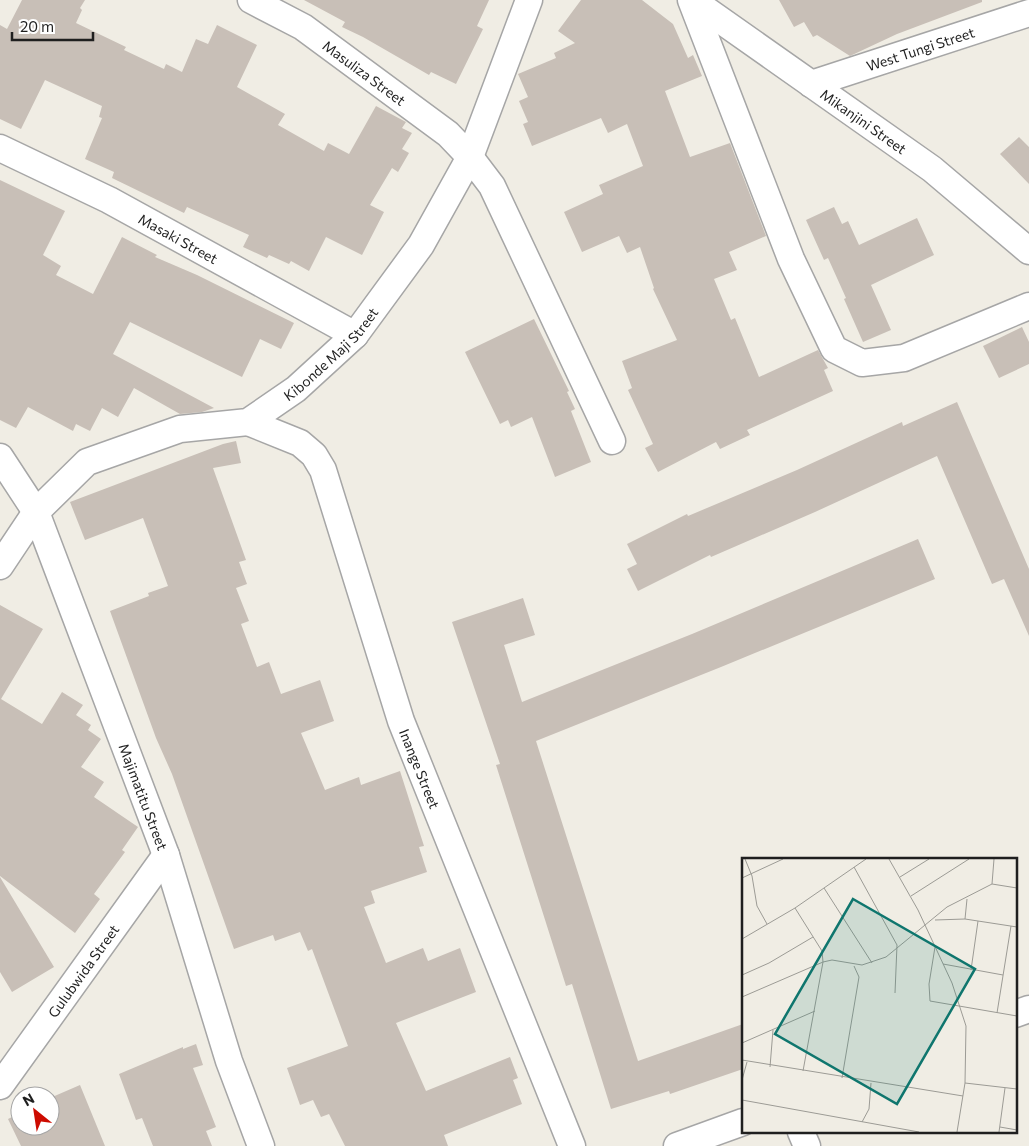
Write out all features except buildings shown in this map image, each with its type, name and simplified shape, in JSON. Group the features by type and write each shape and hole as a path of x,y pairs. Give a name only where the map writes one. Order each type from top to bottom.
{"street":[{"name":"Masuliza Street","path":"251,0 303,27 448,134 470,157 492,186 612,441"},
{"name":"Kibonde Maji Street","path":"0,566 36,512 86,462 180,429 248,422 296,389 355,335 421,245 470,157 529,0"},
{"name":"Mikanjini Street","path":"692,0 932,168 1029,251"},
{"path":"692,0 791,259 834,349 862,363 904,358 1029,306"},
{"name":"West Tungi Street","path":"812,84 1014,10"},
{"name":"Masaki Street","path":"0,148 109,200 355,335"},
{"name":"Inange Street","path":"248,422 300,443 314,455 323,470 401,721 572,1146"},
{"name":"Majimatitu Street","path":"0,457 36,512 166,855 229,1061 261,1146"},
{"name":"Gulubwida Street","path":"0,1086 166,855"},
{"path":"1016,1014 1029,1009"},
{"path":"677,1146 742,1122"},
{"path":"802,1134 808,1146"}]}
